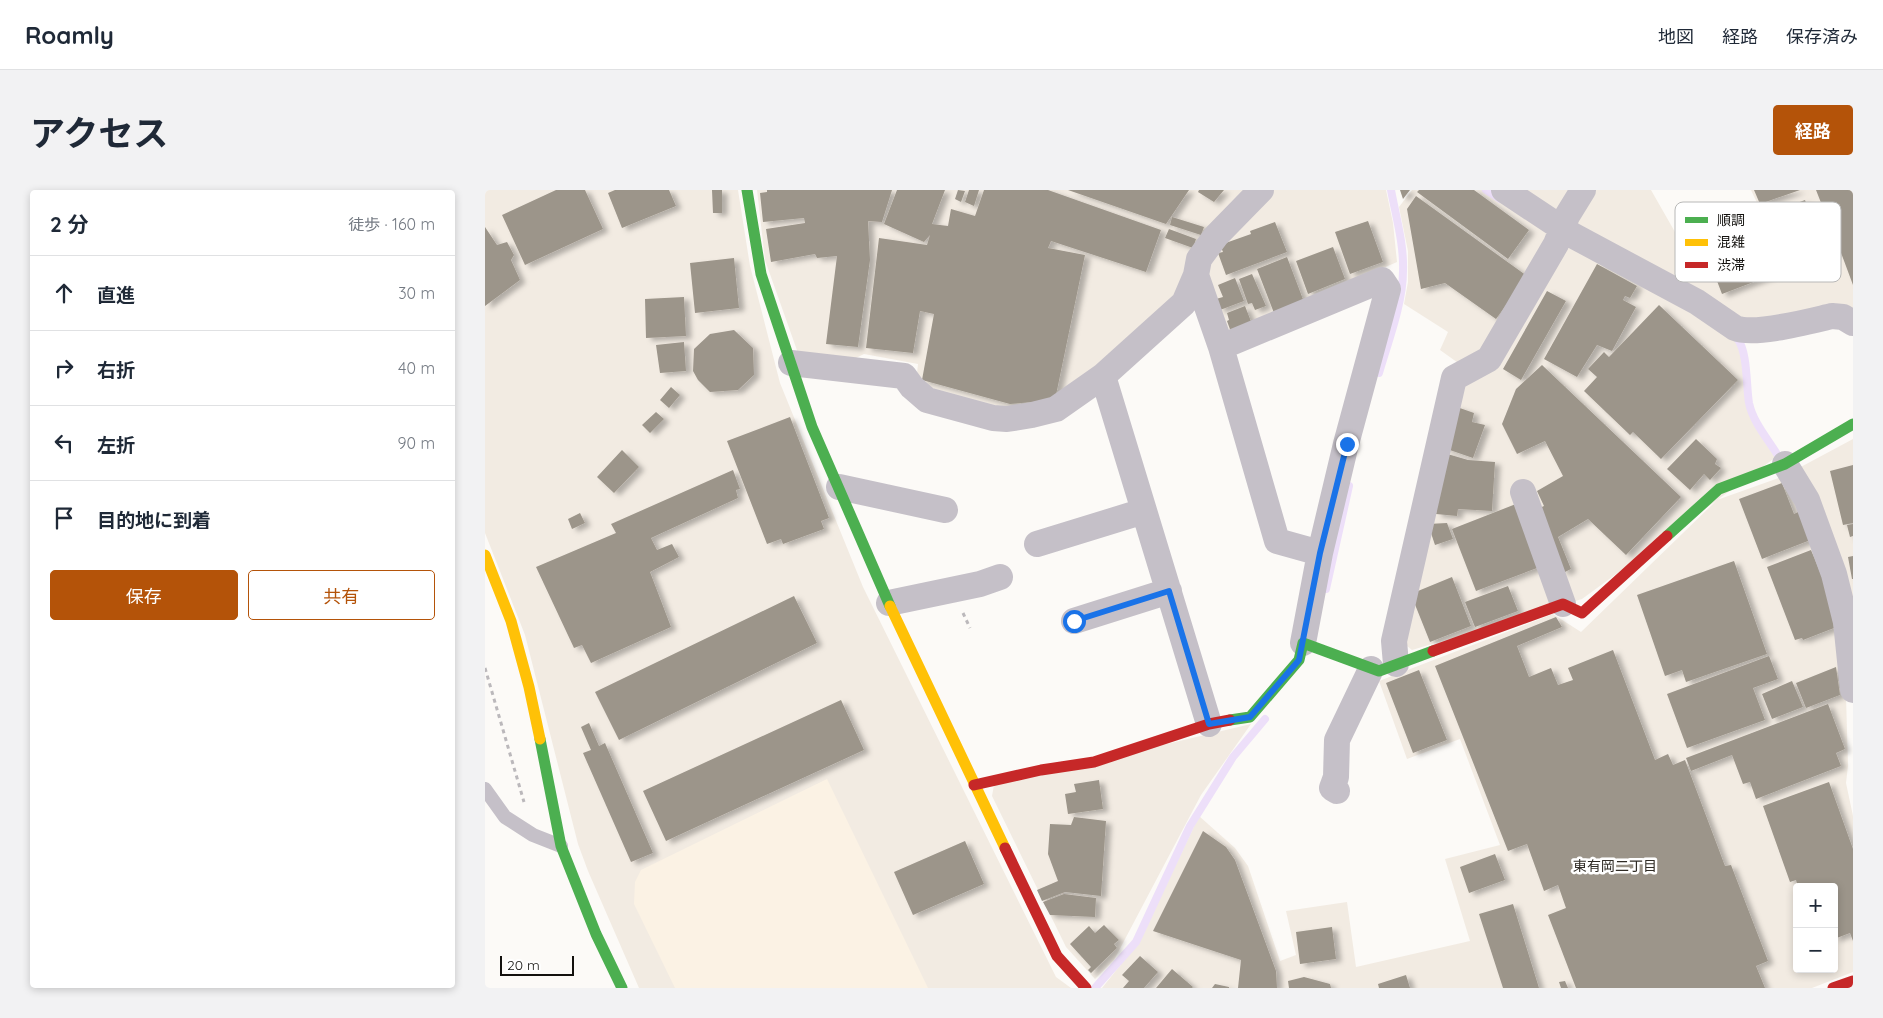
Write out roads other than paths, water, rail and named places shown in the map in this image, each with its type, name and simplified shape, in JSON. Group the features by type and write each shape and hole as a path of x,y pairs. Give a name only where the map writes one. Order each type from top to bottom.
{"street":[{"path":"747,190 761,274 812,427 889,603 974,786 1057,956 1086,988"},
{"path":"791,363 904,376 911,387 927,400 993,418 1007,419 1056,409 1103,376 1184,303 1196,275 1199,259 1216,236 1261,190"},
{"path":"1504,190 1563,228 1697,302 1735,328 1741,330 1785,326 1832,316 1843,317 1853,323"},
{"path":"1396,664 1394,641 1454,378 1489,359 1552,251 1567,216 1583,190"},
{"path":"1196,275 1221,347 1277,542 1320,553"},
{"path":"974,786 1041,770 1094,762 1209,724 1250,717 1299,660 1320,553 1388,289 1382,280 1221,347"},
{"path":"1103,376 1209,724"},
{"path":"1523,492 1563,604 1582,613 1719,489 1785,464 1853,424"},
{"path":"1785,464 1807,500 1834,574 1847,622 1853,690"},
{"path":"839,487 945,510"},
{"path":"1037,544 1144,511"},
{"path":"485,555 511,621 529,687 561,846 596,934 622,988"},
{"path":"889,603 980,584 1000,577"},
{"path":"1074,621 1169,591"},
{"path":"1303,643 1379,671 1428,655 1563,604"},
{"path":"1337,791 1332,788 1336,777 1337,740 1371,669"},
{"path":"1833,988 1853,981"}],"lane":[{"path":"485,788 505,817 533,835 561,846"}],"waterway":[{"path":"1379,373 1401,296 1402,283 1402,251 1391,190"},
{"path":"1486,190 1500,199"},
{"path":"1737,338 1741,344 1745,360 1751,410 1777,454"},
{"path":"1326,589 1349,486"},
{"path":"1095,988 1136,942 1190,826 1233,757 1265,719"}],"district":[{"name":"東有岡二丁目","path":"1615,866"}]}
